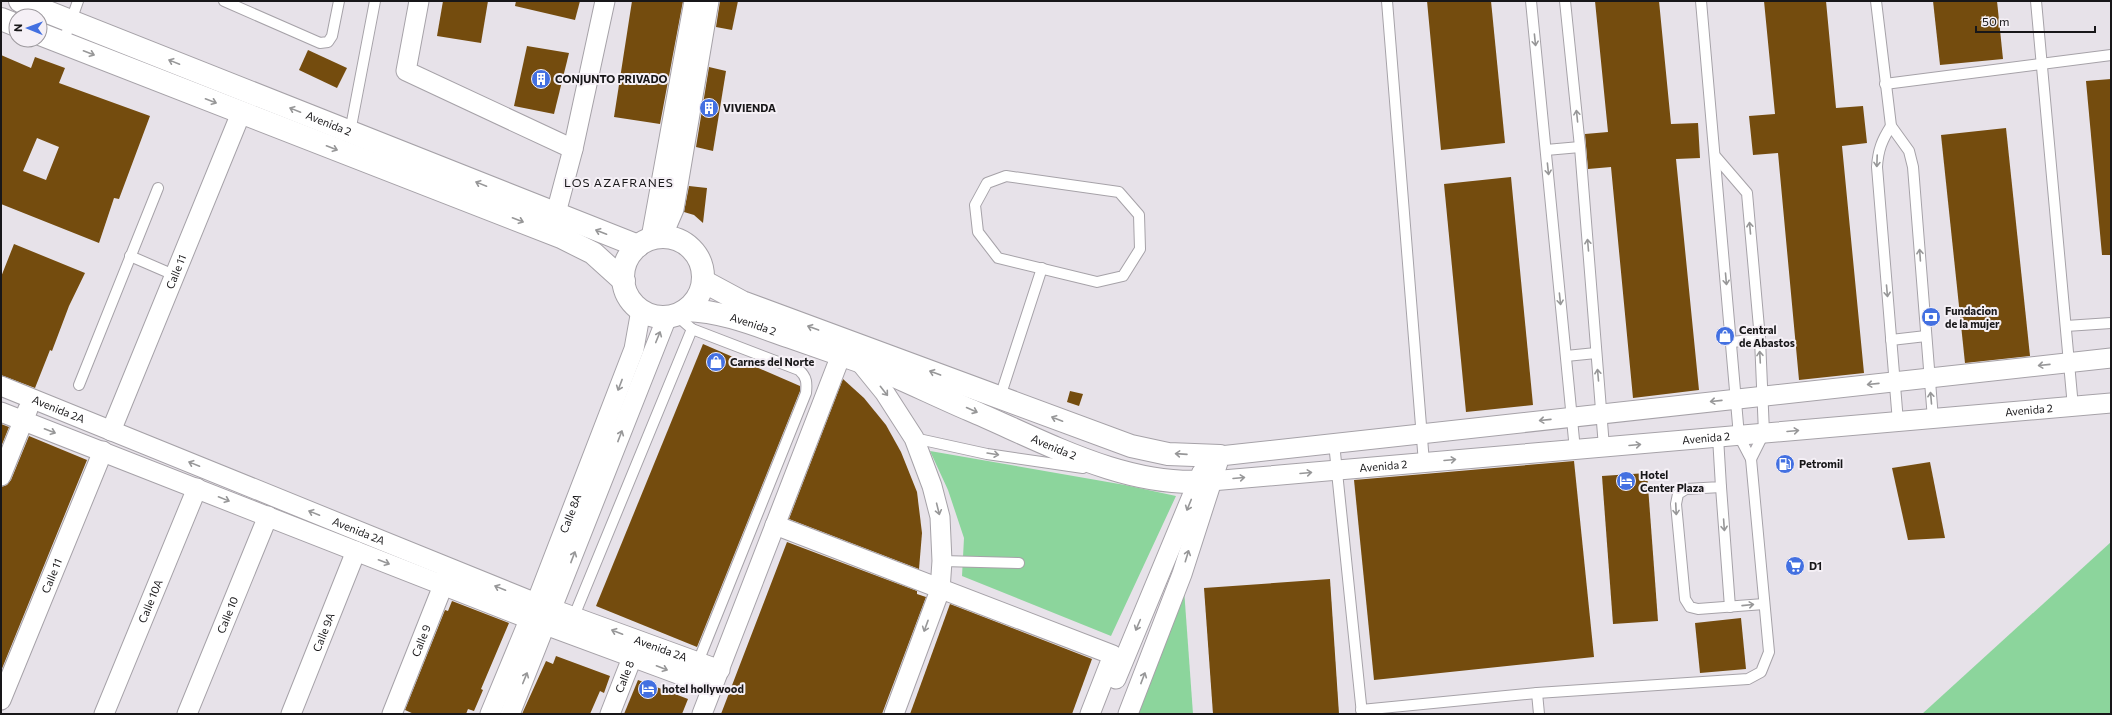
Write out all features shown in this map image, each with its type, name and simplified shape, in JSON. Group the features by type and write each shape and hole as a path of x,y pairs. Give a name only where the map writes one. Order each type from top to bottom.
{"street":[{"name":"Avenida 2","path":"20,1 74,11 350,132 556,213 650,240"},
{"path":"419,1 406,71 573,149"},
{"path":"556,213 573,149 604,1"},
{"path":"650,240 694,1"},
{"path":"650,240 675,238 688,245 700,261 703,281 694,302 680,317 649,314 641,310 632,302 624,281 625,267 630,255 650,240 674,209 709,1"},
{"name":"Avenida 2","path":"48,37 561,237 593,254 624,281"},
{"name":"Calle 11","path":"111,431 242,112"},
{"name":"Avenida 2","path":"703,281 742,302 1000,398 1131,446 1168,454 1214,456 2111,358"},
{"name":"Calle 8A","path":"510,714 541,614 634,349 641,310"},
{"name":"Avenida 2","path":"680,317 708,310 736,318 850,358 1074,455 1130,474 1163,480 1205,481 2111,403"},
{"name":"Calle 8A","path":"490,714 541,614 680,317"},
{"path":"702,714 775,526 850,358 886,393 914,438 932,486 940,517 942,561 940,590 894,714"},
{"name":"Avenida 2A","path":"1,386 111,431 446,576 541,614 636,648 698,662 720,670"},
{"path":"1,476 32,399"},
{"name":"Avenida 2A","path":"1,412 356,551 446,576"},
{"name":"Calle 11","path":"1,700 103,452"},
{"path":"1103,714 1205,481 1214,456"},
{"path":"1128,714 1182,574 1205,481"},
{"name":"Calle 10A","path":"104,714 197,488"},
{"name":"Calle 10","path":"187,714 268,516"},
{"path":"775,526 1113,655 1090,714"},
{"name":"Calle 9A","path":"291,714 356,551"},
{"name":"Calle 9","path":"392,714 446,576"},
{"name":"Avenida 2A","path":"541,614 574,616 713,687"},
{"name":"Calle 8","path":"610,714 636,648"}],"lane":[{"path":"224,1 320,43 328,42 332,36 340,1"},
{"path":"350,132 375,1"},
{"path":"1387,1 1424,463"},
{"path":"1531,1 1575,450"},
{"path":"1565,1 1580,147 1604,447"},
{"path":"1334,443 1362,712 1537,693 1748,679 1761,672 1769,652 1752,459 1739,436 1716,157 1701,1"},
{"path":"1876,1 1891,126 1909,151 1913,168 1933,419"},
{"path":"2036,1 2073,407"},
{"path":"63,43 74,11"},
{"path":"1885,84 2111,55"},
{"path":"1891,126 1882,140 1878,153 1877,167 1898,422"},
{"path":"1546,150 1580,147"},
{"path":"1716,157 1747,193 1760,339 1764,433 1752,459"},
{"path":"1006,176 1119,192 1139,215 1140,249 1123,276 1097,282 1042,268 998,258 978,232 976,205 987,183 1006,176"},
{"path":"79,385 158,188"},
{"path":"130,256 174,275"},
{"path":"1000,398 1042,268"},
{"path":"574,616 680,317 799,370 805,376 807,384 806,393 698,662"},
{"path":"2066,326 2111,323"},
{"path":"1891,340 1926,336"},
{"path":"1732,342 1760,339"},
{"path":"1566,356 1596,353"},
{"path":"1718,437 1730,607"},
{"path":"914,438 987,454 1130,474"},
{"path":"1721,487 1686,489 1678,494 1676,504 1685,599 1690,607 1698,609 1764,604"},
{"path":"942,561 1019,563"},
{"path":"1537,693 1539,714"}],"green space":[{"path":"930,451 1125,485 1176,496 1111,636 962,576 964,538 948,490"},
{"path":"2111,542 2111,714 1922,714"},
{"path":"1184,589 1193,714 1134,714"}],"building":[{"path":"443,1 488,1 481,43 437,36"},
{"path":"516,1 580,1 575,20 515,6"},
{"path":"632,1 683,1 660,124 614,117"},
{"path":"720,1 738,1 732,30 716,27"},
{"path":"1427,1 1491,1 1505,143 1441,150"},
{"path":"1595,1 1659,1 1671,124 1698,123 1700,158 1676,159 1699,390 1633,398 1611,167 1588,169 1585,134 1608,132"},
{"path":"1764,1 1826,1 1836,108 1863,106 1867,143 1842,146 1864,373 1799,380 1778,153 1753,155 1749,116 1775,114"},
{"path":"1933,1 1997,1 2003,59 1940,65"},
{"name":"CONJUNTO PRIVADO","path":"527,46 569,53 554,114 514,106"},
{"path":"308,50 347,68 337,88 299,70"},
{"path":"1,55 31,68 35,57 65,68 59,83 150,116 119,199 114,198 99,243 1,204","holes":["37,138 59,147 46,180 23,171"]},
{"name":"VIVIENDA","path":"709,67 726,71 713,151 696,147"},
{"path":"2111,79 2111,255 2102,255 2086,81"},
{"path":"2006,128 2030,356 1965,363 1941,135"},
{"path":"1511,177 1533,405 1466,412 1444,184"},
{"path":"689,186 707,188 703,223 694,215 684,212"},
{"path":"14,244 85,273 69,306 52,351 50,350 35,388 1,375 1,277"},
{"path":"703,344 800,386 800,391 697,647 596,606"},
{"path":"843,379 864,398 886,425 901,452 917,492 922,533 919,569 789,519"},
{"path":"1070,391 1083,394 1079,406 1067,402"},
{"path":"1,424 9,427 1,447"},
{"path":"29,436 87,460 1,671 1,487 7,485 11,480"},
{"path":"1574,461 1594,657 1374,680 1354,480"},
{"path":"1930,462 1945,538 1908,540 1892,468"},
{"path":"1647,473 1658,621 1613,624 1602,476"},
{"path":"787,542 917,591 917,594 926,597 882,714 721,714"},
{"path":"1330,579 1339,714 1213,714 1204,588"},
{"path":"452,601 509,623 481,689 483,690 474,711 468,709 466,714 414,714 405,710 445,610 448,611"},
{"path":"950,604 1092,659 1072,714 910,714"},
{"path":"1741,618 1746,669 1700,673 1695,623"},
{"path":"556,656 610,676 604,693 600,691 590,714 522,714 546,661 553,664"},
{"name":"hotel hollywood","path":"638,680 688,699 682,714 624,714"}],"place":[{"name":"CONJUNTO PRIVADO","path":"541,79"},
{"name":"VIVIENDA","path":"709,108"},
{"name":"Fundacion de la mujer","path":"1931,317"},
{"name":"Central de Abastos","path":"1725,336"},
{"name":"Carnes del Norte","path":"716,362"},
{"name":"Petromil","path":"1785,464"},
{"name":"Hotel Center Plaza","path":"1626,481"},
{"name":"D1","path":"1795,566"},
{"name":"hotel hollywood","path":"648,689"}],"district":[{"name":"LOS AZAFRANES","path":"619,183"}]}
